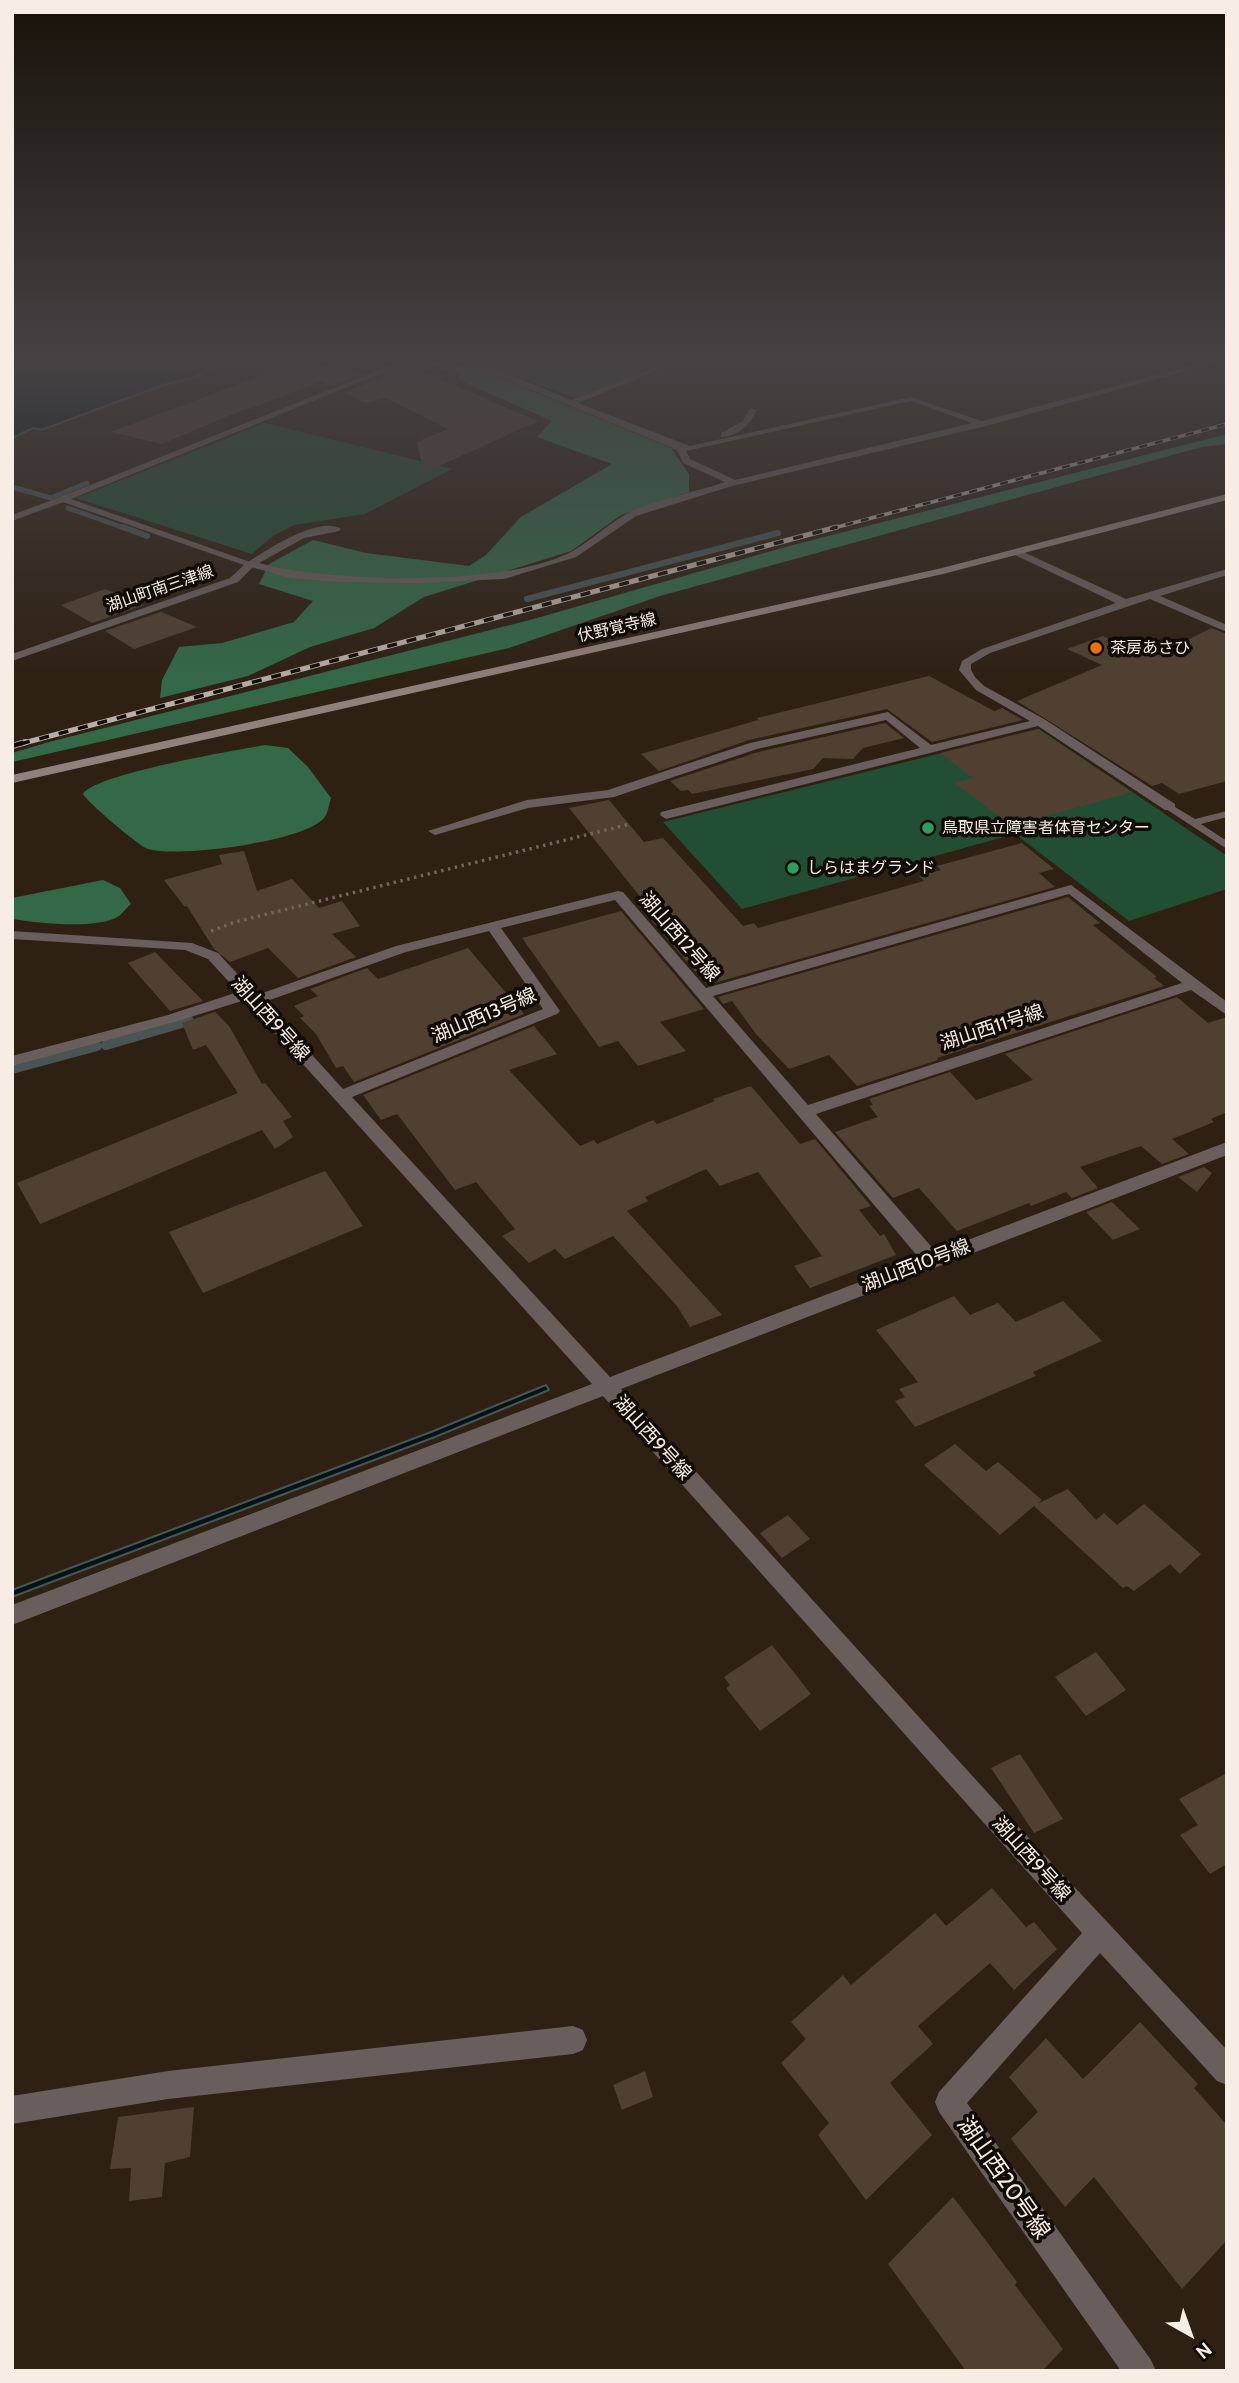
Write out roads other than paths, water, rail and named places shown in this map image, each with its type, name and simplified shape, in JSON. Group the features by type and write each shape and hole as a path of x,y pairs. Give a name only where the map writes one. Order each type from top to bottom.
{"main road":[{"name":"伏野覚寺線","path":"12,779 1018,553 1227,497"}],"street":[{"path":"12,518 133,471"},
{"path":"708,471 734,483"},
{"path":"251,564 290,575 338,579 418,580 504,576 573,555 633,514 734,483 784,471"},
{"name":"湖山町南三津線","path":"12,658 234,580 251,564 63,499"},
{"path":"251,564 298,535 312,530 336,529"},
{"path":"1018,553 1125,603"},
{"path":"1170,807 970,679 965,670 966,663 986,651 1125,603 1227,572"},
{"path":"1152,596 1227,629"},
{"path":"435,831 527,804 610,793 754,746 888,716 929,750"},
{"path":"666,815 1040,722"},
{"path":"703,994 1071,889 1227,1010"},
{"name":"湖山西12号線","path":"12,1061 250,997 401,949 618,895 932,1260"},
{"name":"湖山西13号線","path":"340,1096 552,1011 492,926"},
{"name":"湖山西9号線","path":"12,934 183,945 213,956 1227,2071"},
{"name":"湖山西11号線","path":"804,1112 1193,984"},
{"name":"湖山西10号線","path":"12,1615 1227,1148"},
{"name":"湖山西20号線","path":"1100,1933 949,2102 1140,2371"},
{"path":"12,2110 168,2085 573,2040"}],"lane":[{"path":"1170,807 1227,846"},
{"path":"1192,823 1227,814"}],"waterway":[{"path":"12,487 51,498 87,483"},
{"path":"68,508 127,529"},
{"path":"123,527 147,536"},
{"path":"527,599 778,533"},
{"path":"106,1045 189,1021"},
{"path":"12,1069 97,1046"}],"railway":[{"path":"830,529 1049,471"},
{"path":"20,744 837,527"},
{"path":"12,746 26,742"}],"place":[{"name":"茶房あさひ","path":"1096,648"},
{"name":"鳥取県立障害者体育センター","path":"928,828"},
{"name":"しらはまグランド","path":"793,868"}]}
